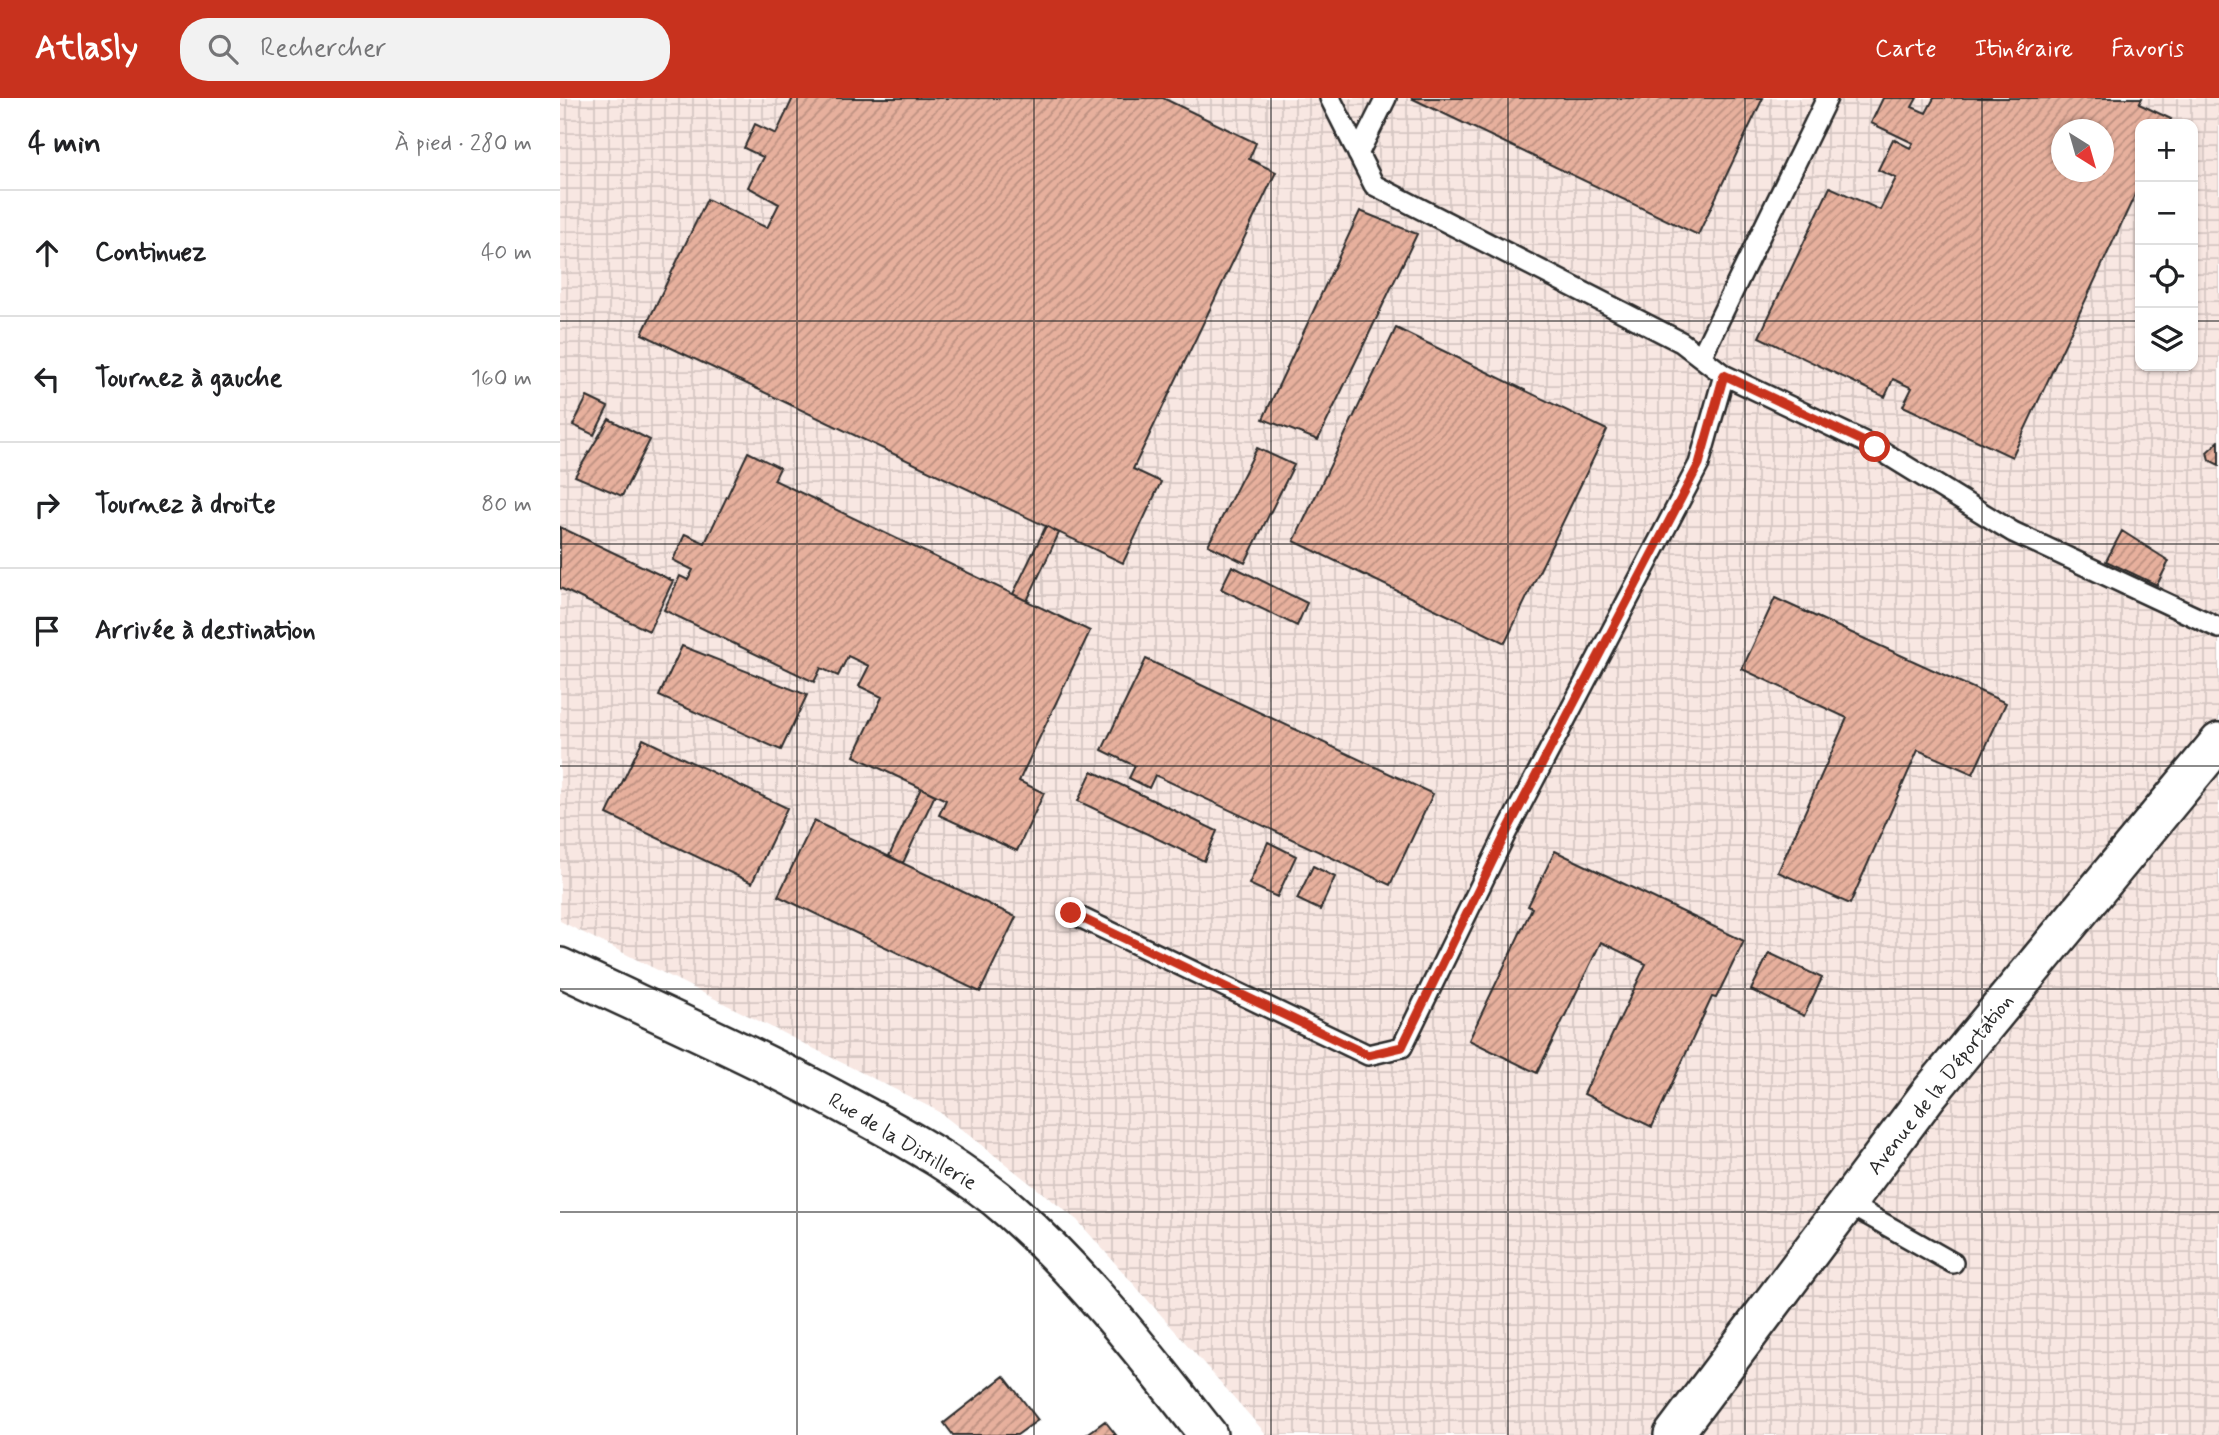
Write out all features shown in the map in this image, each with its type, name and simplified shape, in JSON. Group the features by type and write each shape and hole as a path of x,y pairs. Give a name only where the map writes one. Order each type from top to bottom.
{"street":[{"name":"Avenue de la Déportation","path":"1673,1435 1937,1085 2219,742"},
{"name":"Rue de la Distillerie","path":"560,967 811,1086 953,1168 1011,1211 1074,1274 1133,1339 1208,1435"}],"lane":[{"path":"1330,98 1374,186 1681,342 1724,375 1875,447 2013,532 2219,628"},
{"path":"1359,155 1386,98"},
{"path":"1701,357 1827,98"},
{"path":"1071,913 1368,1055 1402,1047 1506,833 1699,464 1724,375"},
{"path":"1847,1203 1953,1263"}],"shaded area":[{"path":"560,98 2219,98 2219,1435 1267,1435 1077,1220 938,1111 560,921"}],"building":[{"path":"793,98 1163,98 1256,143 1249,159 1276,172 1133,469 1161,482 1123,563 642,334 707,199 767,228 779,204 748,187 763,157 744,148 755,124 776,134"},
{"path":"1411,98 1763,98 1698,235"},
{"path":"1883,98 1917,98 1912,107 1926,113 1934,98 2142,98 2139,104 2171,119 2135,119 2135,195 2012,457 1903,406 1912,388 1893,379 1885,397 1759,337 1830,187 1880,210 1896,178 1878,170 1893,139 1910,148 1913,143 1871,123"},
{"path":"1360,211 1417,234 1318,440 1263,419"},
{"path":"1396,328 1607,430 1505,643 1294,541"},
{"path":"587,397 608,407 594,435 573,425"},
{"path":"609,419 650,440 622,496 575,476"},
{"path":"2219,441 2219,465 2209,460 2207,452"},
{"path":"1257,448 1294,465 1245,563 1208,545"},
{"path":"748,452 780,468 774,480 1090,631 1019,781 1044,793 1017,851 939,815 946,800 854,756 882,697 859,686 869,666 848,656 838,676 821,668 814,682 664,610 680,576 688,580 693,570 673,560 685,534 705,543"},
{"path":"1046,526 1059,533 1027,601 1013,594"},
{"path":"560,527 673,581 649,631 560,588"},
{"path":"2122,531 2169,561 2157,585 2106,561"},
{"path":"1232,566 1307,603 1297,626 1221,589"},
{"path":"1775,598 2006,703 1973,774 1918,750 1850,904 1778,872 1847,718 1742,669"},
{"path":"682,646 807,695 781,750 659,696"},
{"path":"1146,659 1433,794 1390,885 1155,775 1149,788 1129,778 1135,766 1102,750"},
{"path":"643,739 787,808 752,883 607,814"},
{"path":"1092,771 1217,831 1204,861 1078,801"},
{"path":"921,788 935,795 903,863 889,856"},
{"path":"814,821 1016,917 980,992 778,896"},
{"path":"1268,842 1296,856 1277,897 1249,884"},
{"path":"1555,851 1744,941 1716,998 1712,997 1652,1127 1584,1094 1646,964 1601,942 1537,1073 1469,1040 1532,908 1528,906"},
{"path":"1313,866 1335,877 1320,910 1297,899"},
{"path":"1769,953 1822,978 1804,1016 1751,990"},
{"path":"1004,1376 1038,1420 1017,1435 953,1435 944,1423"},
{"path":"1105,1421 1116,1435 1086,1435"}],"route":[{"path":"1071,913 1368,1055 1402,1047 1506,833 1699,464 1724,375 1875,447"}]}
